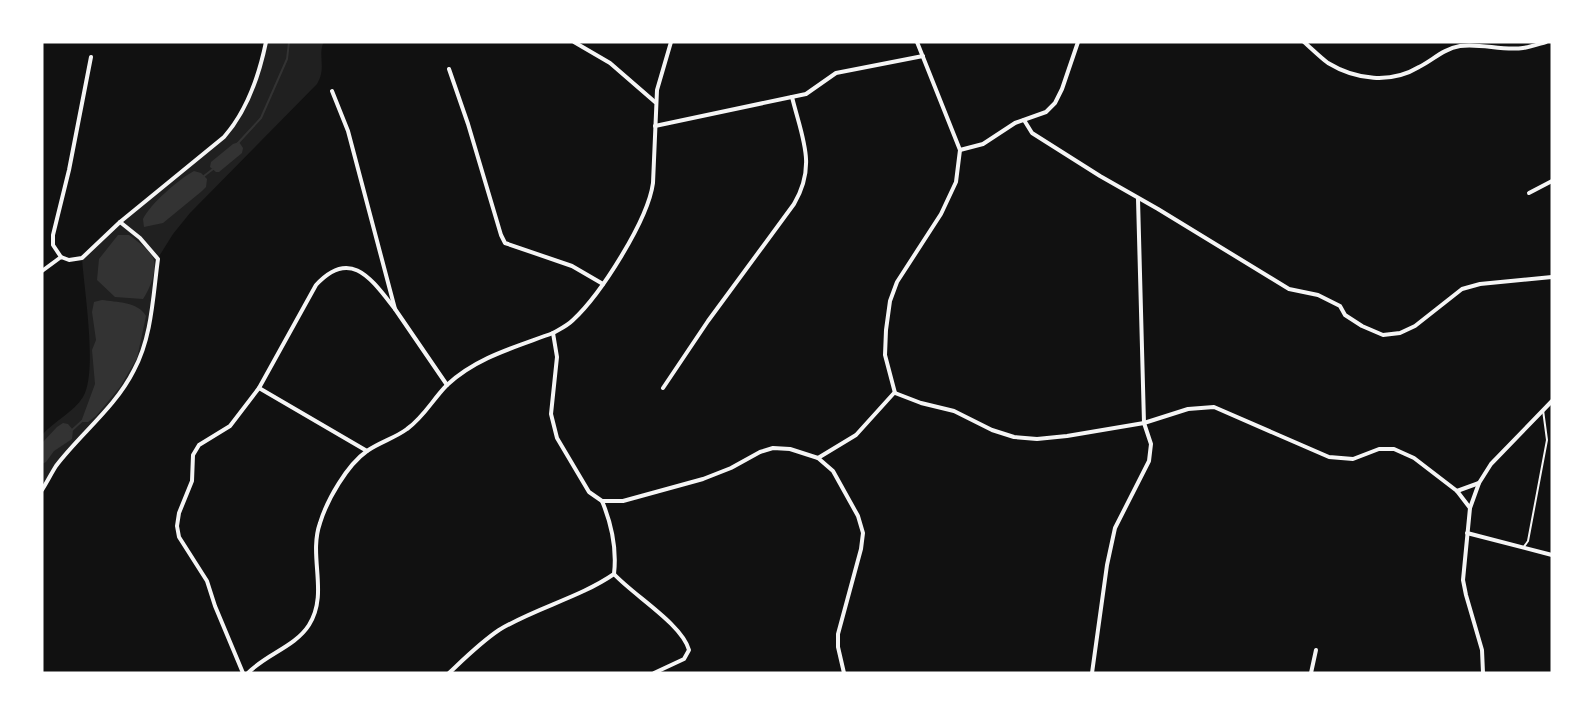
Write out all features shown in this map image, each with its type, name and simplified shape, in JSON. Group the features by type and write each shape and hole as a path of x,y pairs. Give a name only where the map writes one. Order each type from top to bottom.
{"street":[{"path":"91,57 69,170 53,235 53,245 61,257 69,260 82,258 120,222 231,129 255,84 266,42"},
{"path":"574,42 610,63 656,102"},
{"path":"249,673 262,661 297,639 313,618 319,594 316,553 319,525 340,482 367,451 409,428 447,385 488,357 554,333 577,316 603,284 638,227 650,196 653,183 658,81 671,42"},
{"path":"895,393 885,355 890,302 897,282 946,203 956,182 960,150 950,120 917,42"},
{"path":"960,150 983,144 1009,127 1046,112 1055,103 1062,89 1078,42"},
{"path":"1304,42 1328,62 1345,71 1370,78 1396,77 1419,68 1442,52 1456,47 1474,45 1524,48 1546,42"},
{"path":"655,126 792,97 810,92 826,78 836,73 922,56"},
{"path":"449,69 505,243 572,266 603,284"},
{"path":"332,91 348,130 395,309"},
{"path":"663,388 800,192 807,174 807,160 792,97"},
{"path":"1024,120 1032,133 1138,199 1290,289 1318,295 1340,306 1345,315 1362,326 1383,335 1400,333 1415,326 1462,289 1480,284 1552,277"},
{"path":"1529,193 1552,180"},
{"path":"1092,673 1107,565 1115,528 1149,461 1151,444 1144,423 1138,199"},
{"path":"42,490 56,467 117,397 134,370 142,351 149,322 158,258 140,238 120,222"},
{"path":"42,271 61,257"},
{"path":"243,673 214,606 207,581 179,537 177,526 179,513 192,481 193,455 199,445 230,426 259,388 316,285 327,273 341,267 358,270 368,276 395,309 447,385"},
{"path":"554,333 557,357 551,414 557,438 589,492 603,501 623,501 704,479 773,448 790,449 818,458 838,477 858,516 863,533 861,549 838,634 838,647 844,673"},
{"path":"259,388 367,451"},
{"path":"895,393 921,403 954,411 992,430 1014,437 1037,439 1144,423 1188,409 1214,407 1329,457 1353,459 1379,449 1394,449 1414,458 1457,491 1470,508"},
{"path":"818,458 856,435 895,393"},
{"path":"1483,673 1482,650 1463,580 1470,508 1479,483 1491,464 1552,401"},
{"path":"1457,491 1479,483"},
{"path":"603,501 612,524 615,546 614,574 626,588 662,615 687,641 689,650 684,659 654,673"},
{"path":"1467,533 1552,555"},
{"path":"449,673 499,630 599,584 614,574"},
{"path":"1311,673 1316,650"}],"lane":[{"path":"1523,548 1528,541 1544,466 1547,440 1543,410"}],"shaded area":[{"path":"266,42 324,42 321,51 320,78 317,84 190,213 173,234 158,258 149,322 142,351 117,397 56,467 42,490 42,435 79,403 87,385 90,351 82,258 120,222 231,129 255,84"},
{"path":"239,142 243,148 242,153 219,172 210,167 211,162 233,144"},
{"path":"194,171 201,173 207,179 206,187 163,223 144,227 143,219 158,199"},
{"path":"118,235 129,235 147,250 154,261 153,278 143,299 115,297 97,280 99,259"},
{"path":"102,300 133,305 143,311 146,316 137,358 120,387 96,416 88,422 81,422 95,384 92,350 96,340 92,312 94,302"},
{"path":"63,423 68,424 73,430 72,439 54,451 42,464 42,443"}],"waterway":[{"path":"238,143 261,118 287,59 289,42"},
{"path":"204,176 213,169"},
{"path":"71,431 82,421"}]}
